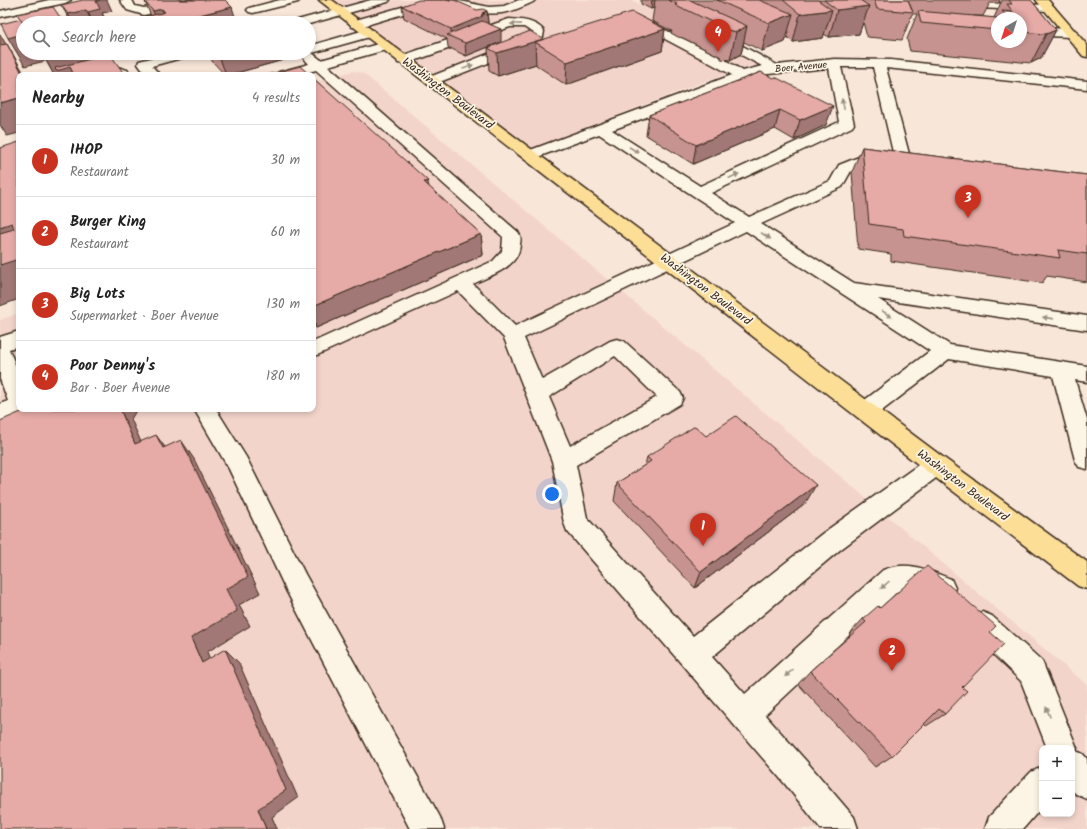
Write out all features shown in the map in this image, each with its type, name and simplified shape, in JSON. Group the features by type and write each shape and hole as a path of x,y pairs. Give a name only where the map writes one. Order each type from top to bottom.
{"main road":[{"name":"Washington Boulevard","path":"325,0 936,465 1087,577"},
{"path":"1045,4 1071,28 1087,53"}],"street":[{"path":"0,14 65,0"},
{"path":"126,0 131,8 144,12 198,0"},
{"path":"253,10 294,0"},
{"path":"316,18 384,0"},
{"path":"356,24 439,0"},
{"path":"443,0 463,6 485,10 505,9 528,0"},
{"path":"243,2 260,16"},
{"path":"948,5 1045,4"},
{"path":"627,15 717,61 742,76"},
{"path":"404,60 509,23 527,24 538,31 537,37 530,42 432,81"},
{"path":"1027,31 1071,28"},
{"path":"706,32 774,68"},
{"path":"316,48 369,34"},
{"path":"294,72 385,46"},
{"path":"151,72 144,64 159,60"},
{"path":"313,60 512,236 511,253 499,265 316,349"},
{"path":"699,192 847,124 834,63"},
{"name":"Boer Avenue","path":"530,155 756,71 774,68 834,63 879,64 1087,85"},
{"path":"513,335 747,224 836,184 845,168 859,162 912,166 879,64"},
{"path":"106,72 116,70 122,72"},
{"path":"601,129 945,351 1087,374"},
{"path":"460,282 513,335 564,461 576,523 745,714 842,829"},
{"path":"848,288 1087,323"},
{"path":"0,345 16,339"},
{"path":"536,394 616,346 672,398 564,461"},
{"path":"866,411 945,351"},
{"path":"0,352 16,393"},
{"path":"1062,370 1087,460"},
{"path":"0,413 16,407"},
{"path":"207,412 238,464 296,583 428,829"},
{"path":"692,655 832,541 936,465"},
{"path":"745,714 892,579 916,578 942,587 1032,671 1061,745"},
{"path":"1075,769 1087,783"},
{"path":"1001,829 1039,786"}],"shaded area":[{"path":"334,0 631,0 764,65 711,79 533,148"},
{"path":"352,71 363,73 1087,685 1087,829 0,829 0,320 16,314 16,412 316,412 316,82"}],"building":[{"path":"83,0 100,0 96,1 100,9 68,14 61,5"},
{"path":"156,0 225,0 232,7 195,16 150,16 165,12 162,9 153,11 145,2"},
{"path":"419,0 454,0 477,10 483,9 487,11 482,13 485,14 481,15 483,16 451,29 402,6"},
{"path":"668,0 690,0 747,26 736,32 727,30 687,10 682,9 675,5 677,4"},
{"path":"717,0 759,0 793,14 769,23"},
{"path":"783,0 818,0 832,10 800,14"},
{"path":"824,0 860,0 869,6 837,10"},
{"path":"874,0 908,0 913,12 877,9"},
{"path":"1009,0 1031,0 1056,30 1046,34 1027,32 1027,12 1013,12 1007,4 1012,4"},
{"path":"53,7 59,16 18,16 17,14"},
{"path":"918,11 991,17 991,29 921,23"},
{"path":"632,12 665,29 567,62 535,42"},
{"path":"16,20 16,36 8,38 1,24"},
{"path":"482,21 501,29 465,43 447,35"},
{"path":"530,31 543,39 497,53 488,48"},
{"path":"7,44 21,72 16,72 16,99 0,103 0,45"},
{"path":"86,60 114,60 123,72 72,72 70,67 56,71 55,68"},
{"path":"300,66 307,72 278,72"},
{"path":"761,72 773,78 775,77 833,106 800,120 780,110 696,145 649,115"},
{"path":"316,81 428,181 424,182 481,234 316,305"},
{"path":"16,143 16,260 0,265 0,233 14,229 12,223 0,227 0,148"},
{"path":"862,147 1087,175 1087,254 1058,250 1060,258 904,236 903,229 869,224"},
{"path":"21,412 121,412 135,444 156,435 163,448 181,440 248,577 226,589 237,611 191,638 202,663 225,649 286,790 258,809 266,829 0,829 0,421"},
{"path":"736,416 816,485 701,572 617,483 651,461 647,457 695,426 706,436"},
{"path":"927,566 996,626 990,632 1004,644 962,687 967,691 945,714 939,709 892,756 810,671 866,622 863,619 878,606 880,608"}],"place":[{"name":"Poor Denny's","path":"718,52"},
{"name":"Big Lots","path":"968,218"},
{"name":"IHOP","path":"703,546"},
{"name":"Burger King","path":"892,671"}]}
